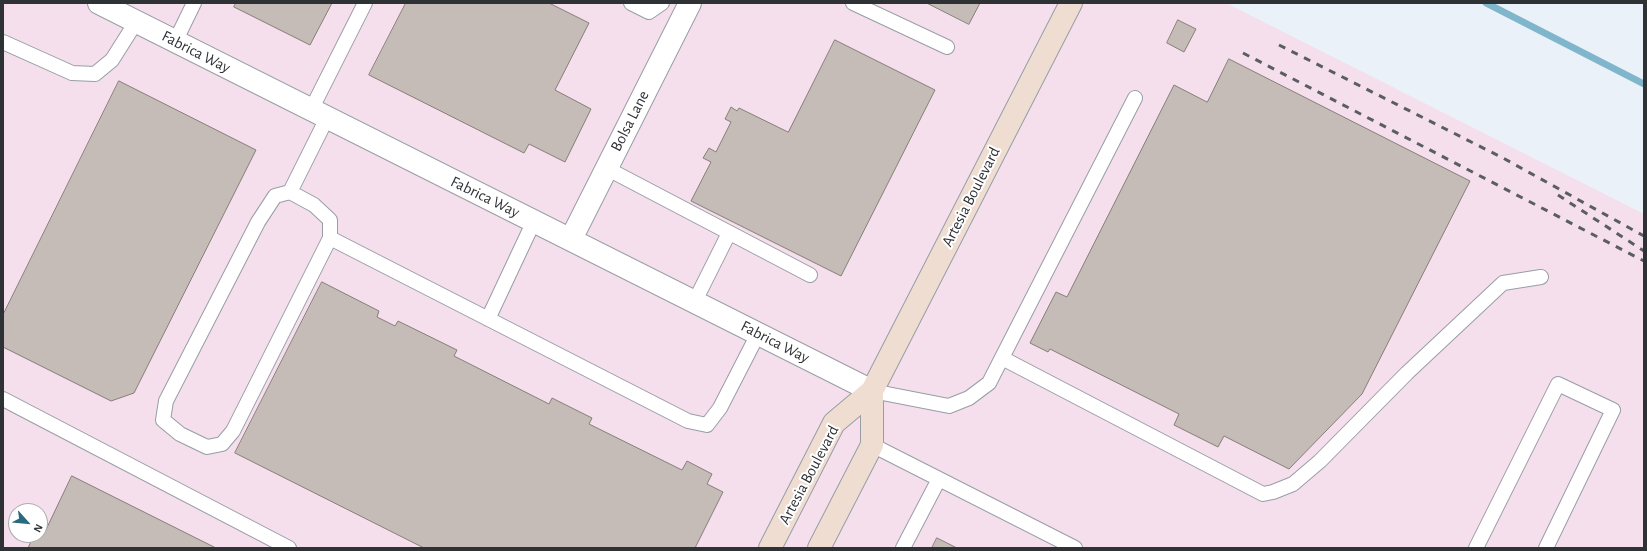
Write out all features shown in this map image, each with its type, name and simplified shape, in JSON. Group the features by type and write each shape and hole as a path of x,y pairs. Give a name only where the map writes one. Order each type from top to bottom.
{"main road":[{"name":"Artesia Boulevard","path":"770,548 834,423 872,391 1071,3"},
{"name":"Artesia Boulevard","path":"819,548 872,445 872,391"}],"street":[{"name":"Fabrica Way","path":"99,3 872,391"},
{"name":"Bolsa Lane","path":"571,239 690,3"}],"lane":[{"path":"175,42 194,3"},
{"path":"290,192 319,114 365,3"},
{"path":"631,3 649,12 662,3"},
{"path":"853,3 947,47"},
{"path":"3,42 72,73 95,74 112,60 136,22"},
{"path":"872,391 949,406 969,398 989,383 1135,98"},
{"path":"606,168 810,275"},
{"path":"290,192 314,205 330,220 330,238 233,431 222,444 207,448 180,434 163,420 166,402 258,222 275,196 290,192"},
{"path":"488,319 534,221"},
{"path":"695,301 729,233"},
{"path":"330,238 688,421 707,425 720,408 758,334"},
{"path":"1002,358 1263,494 1273,492 1292,484 1320,461 1407,373 1503,283 1541,277"},
{"path":"1476,548 1558,384 1613,410 1546,548"},
{"path":"3,399 290,548"},
{"path":"872,445 1075,548"},
{"path":"903,548 939,479"}],"shaded area":[{"path":"3,3 1226,3 1644,214 1644,548 3,548"}],"building":[{"path":"236,3 332,3 310,45 234,7"},
{"path":"406,3 549,3 589,23 555,90 591,109 565,162 529,144 524,153 369,75"},
{"path":"927,3 980,3 969,24"},
{"path":"1178,20 1196,29 1184,52 1167,43"},
{"path":"835,40 935,90 841,276 691,201 711,162 703,158 709,148 716,152 731,122 725,119 731,107 737,111 739,108 788,132"},
{"path":"1229,59 1470,181 1362,394 1289,469 1224,436 1218,447 1174,425 1179,414 1050,349 1048,352 1030,343 1056,292 1067,297 1174,85 1207,102"},
{"path":"119,81 256,150 134,393 111,401 3,347 3,315"},
{"path":"322,282 379,311 377,317 395,326 398,321 457,350 454,356 549,404 552,398 592,418 589,424 682,470 687,461 712,474 707,484 723,492 695,548 424,548 235,453"},
{"path":"72,476 216,548 28,548 30,543 48,543 48,525"},
{"path":"937,538 957,548 932,548"}],"waterway":[{"path":"1486,3 1644,84"}],"railway":[{"path":"1279,45 1503,158 1644,236"},
{"path":"1243,53 1644,261"},
{"path":"1558,195 1644,251"}]}
